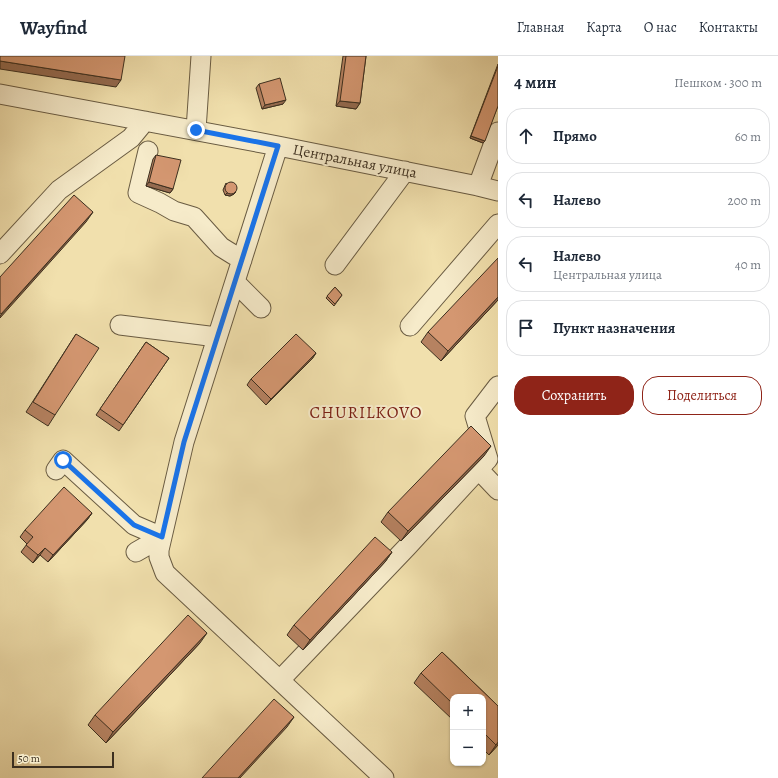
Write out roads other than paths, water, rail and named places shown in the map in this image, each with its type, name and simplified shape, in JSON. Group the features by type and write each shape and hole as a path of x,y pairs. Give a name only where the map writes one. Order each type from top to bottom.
{"street":[{"path":"196,130 201,56"},
{"name":"Центральная улица","path":"0,94 196,130 498,191"},
{"path":"0,254 59,190 131,138 145,121"},
{"path":"478,186 498,132"},
{"path":"278,146 184,442 159,550 159,557 165,573 384,778"},
{"path":"148,150 138,193 174,211 194,217 221,247 242,260"},
{"path":"335,265 405,171"},
{"path":"410,326 498,224"},
{"path":"235,282 261,308"},
{"path":"120,325 217,337"},
{"path":"280,680 488,459 475,416 498,386"},
{"path":"56,470 63,460 134,525 162,537"},
{"path":"479,470 498,490"},
{"path":"136,552 162,537"}],"district":[{"name":"CHURILKOVO","path":"366,412"}]}
